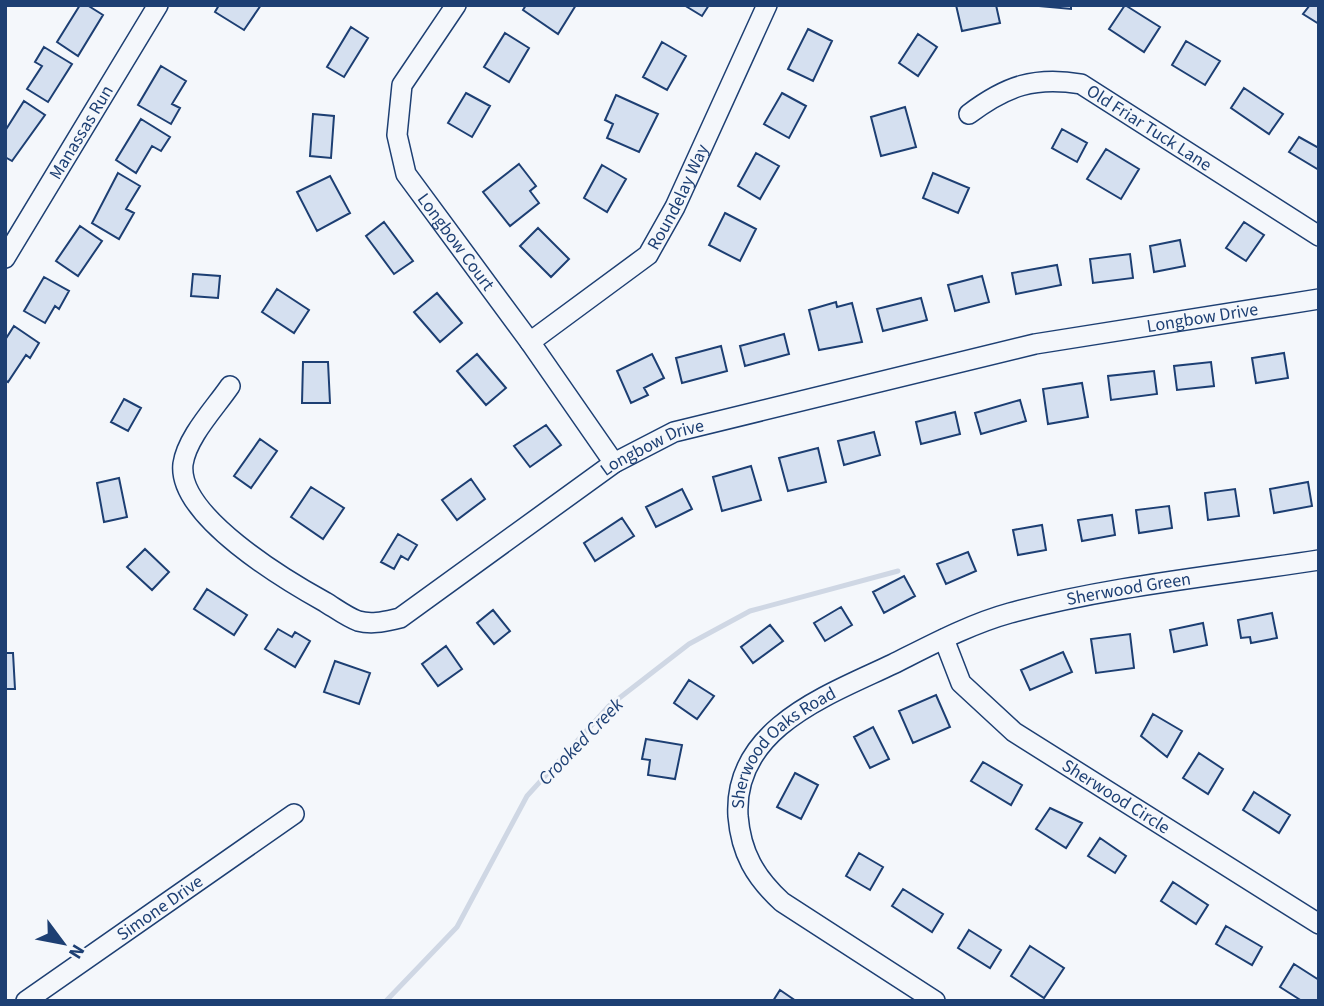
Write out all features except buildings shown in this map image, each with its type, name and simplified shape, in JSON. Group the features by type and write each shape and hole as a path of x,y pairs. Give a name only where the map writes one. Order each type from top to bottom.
{"street":[{"name":"Manassas Run","path":"5,258 158,5"},
{"name":"Longbow Court","path":"456,5 402,85 397,135 406,174 530,342 614,463"},
{"name":"Roundelay Way","path":"530,342 648,255 675,207 767,5"},
{"name":"Old Friar Tuck Lane","path":"969,114 998,92 1058,80 1081,84 1319,236"},
{"name":"Longbow Drive","path":"230,386 188,447 183,467 190,491 205,513 246,554 357,620 378,623 400,618 614,463 674,432 1035,344 1319,299"},
{"name":"Sherwood Green","path":"944,639 1006,614 1056,601 1319,560"},
{"name":"Sherwood Circle","path":"944,639 961,683 1014,732 1319,924"},
{"name":"Sherwood Oaks Road","path":"935,1001 782,902 764,885 740,842 737,794 752,759 774,730 808,705 944,639"},
{"name":"Simone Drive","path":"26,1001 294,814"}],"waterway":[{"name":"Crooked Creek","path":"386,1001 457,927 527,796 609,706 689,644 750,611 898,571"}]}
